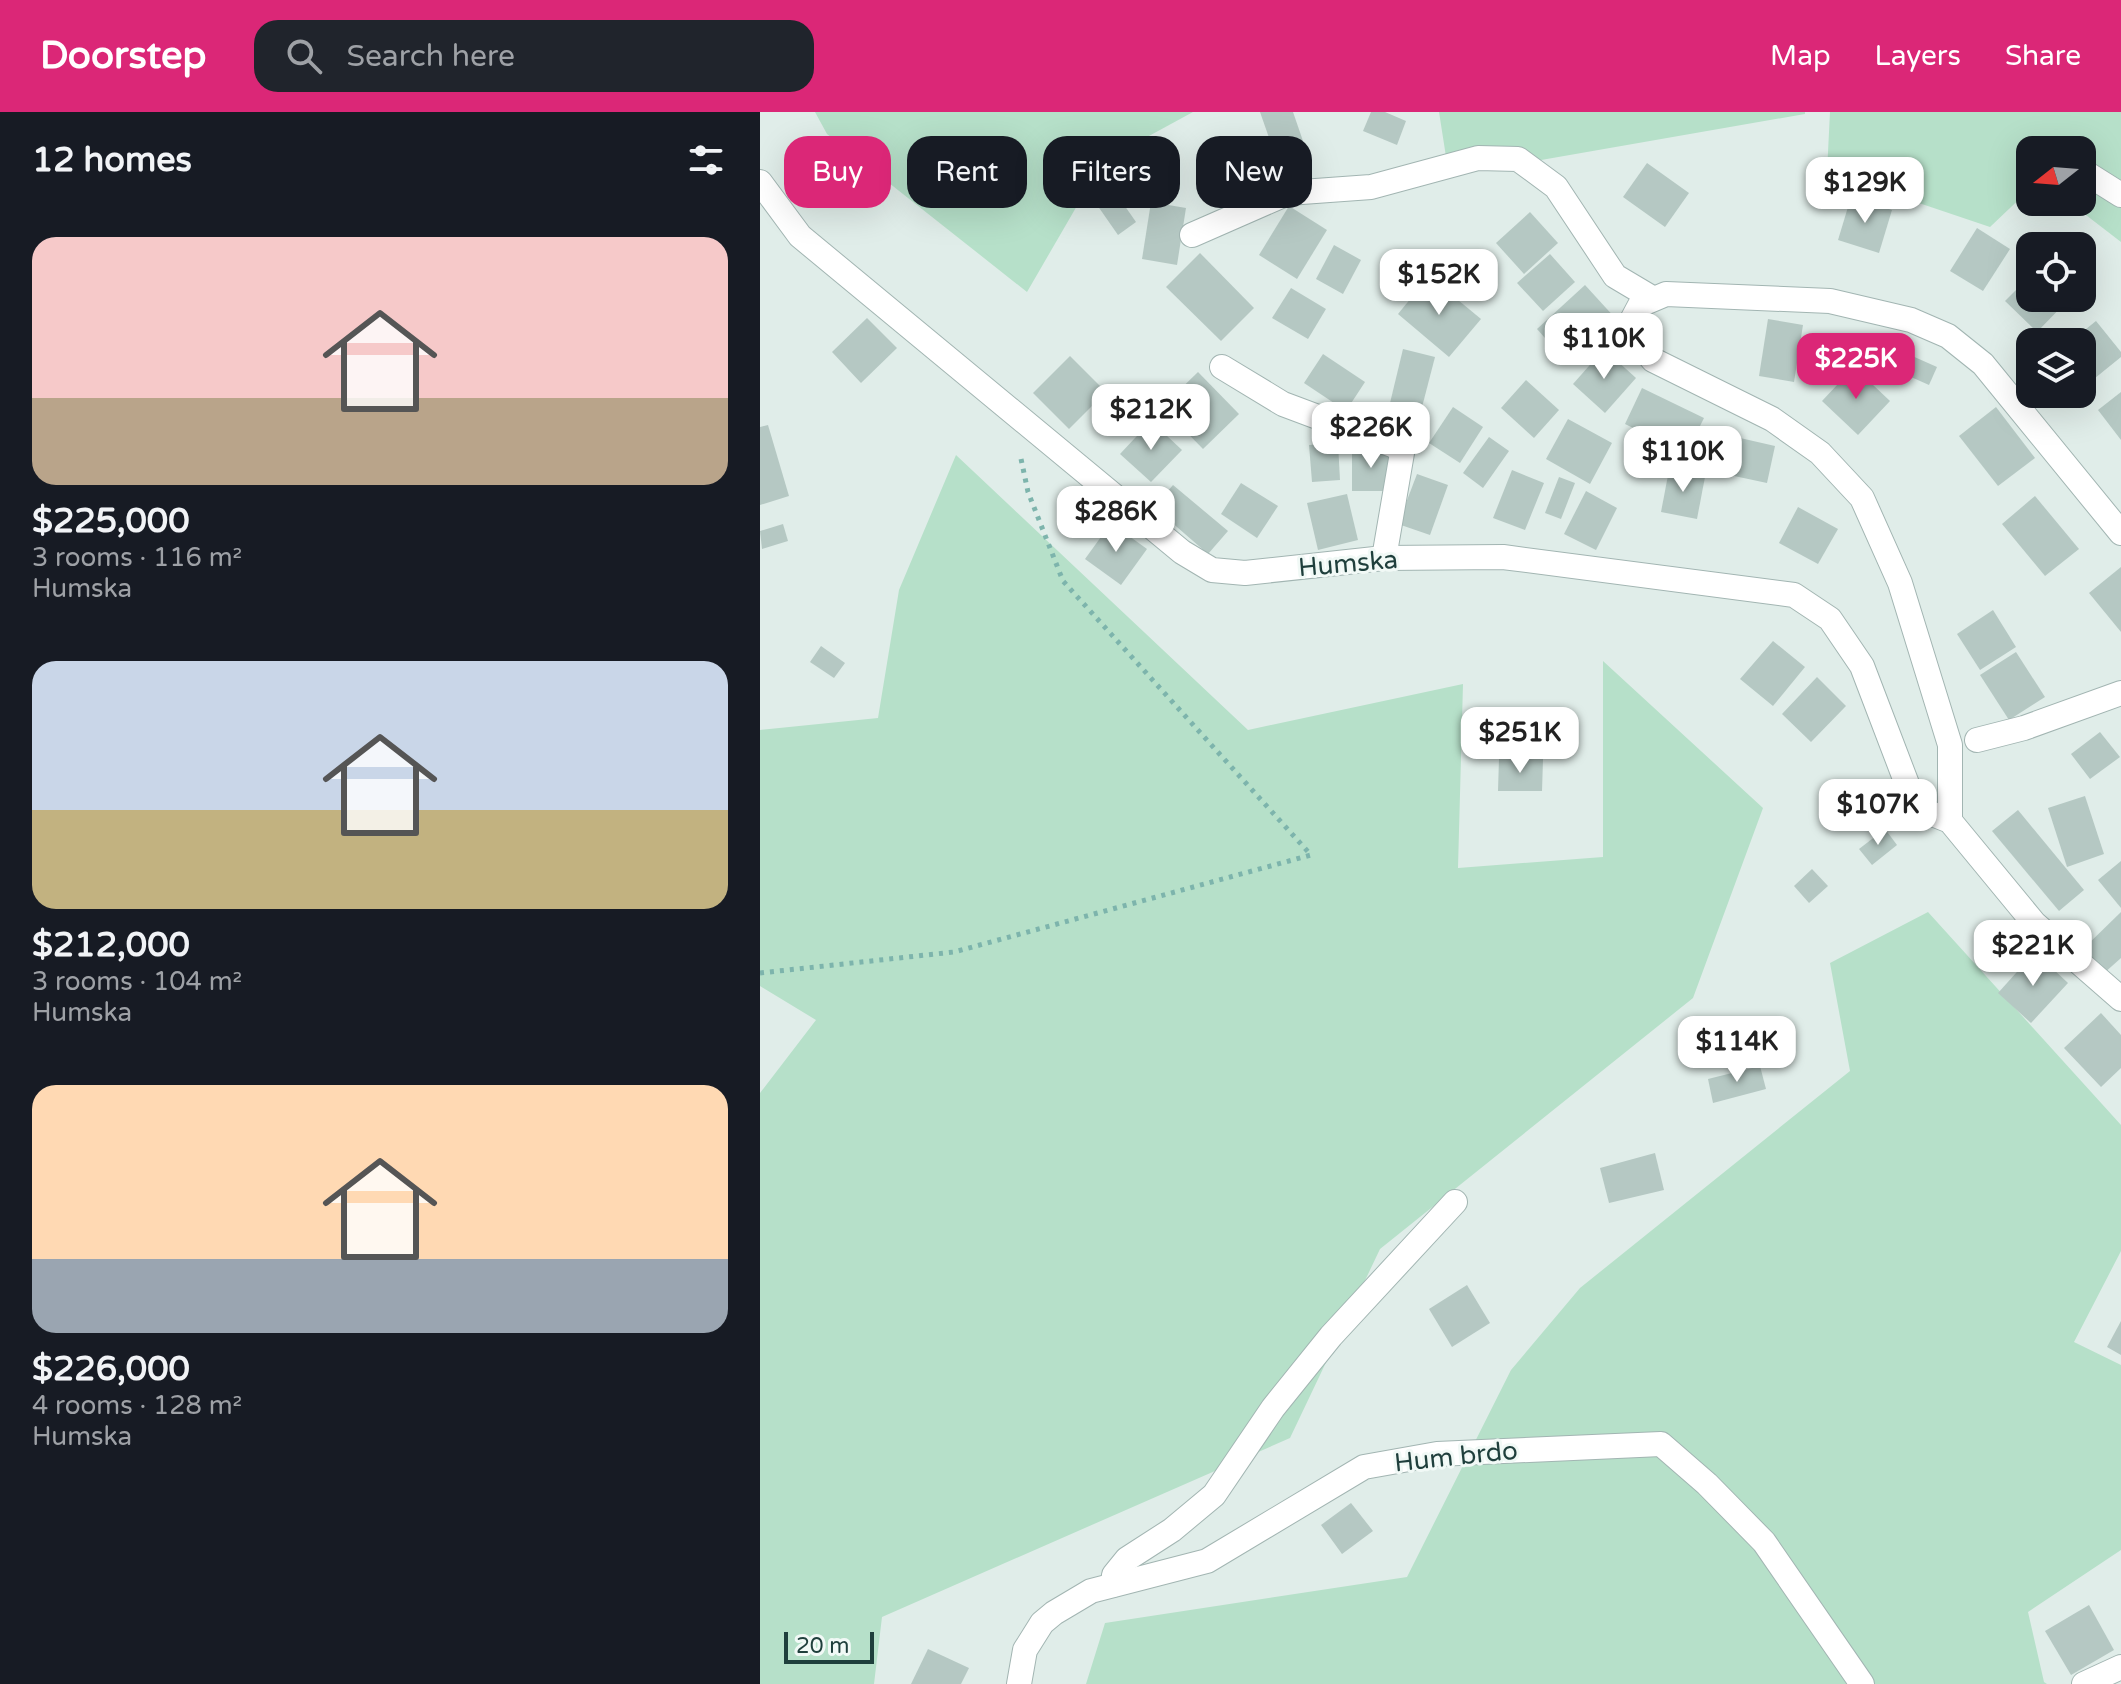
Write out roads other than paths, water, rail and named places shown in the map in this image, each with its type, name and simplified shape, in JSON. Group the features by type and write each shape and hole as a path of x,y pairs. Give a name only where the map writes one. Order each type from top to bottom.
{"street":[{"path":"1192,235 1288,193 1371,187 1478,158 1518,159 1556,187 1615,276 1652,298"},
{"path":"2096,179 2121,195"},
{"name":"Humska","path":"760,182 800,236 1182,552 1212,570 1245,573 1384,558 1503,557 1794,595 1830,619 1862,666 1912,797 1930,813 1950,821 2034,923 2121,999"},
{"path":"1950,821 1950,745 1900,583 1862,498 1820,453 1772,419 1653,360 1633,336 1632,320 1640,305 1666,294 1830,301 1911,320 1948,336 1983,364 2121,533"},
{"path":"1222,367 1283,404 1395,446 1402,453 1384,558"},
{"path":"1977,740 2024,728 2121,693"},
{"path":"1113,1585 1114,1575 1127,1559 1172,1530 1214,1495 1273,1408 1331,1336 1455,1202"},
{"name":"Hum brdo","path":"1019,1684 1025,1650 1042,1623 1091,1591 1207,1561 1364,1467 1437,1454 1661,1444 1707,1484 1764,1542 1862,1684"},
{"path":"2084,1684 2121,1667"}]}
